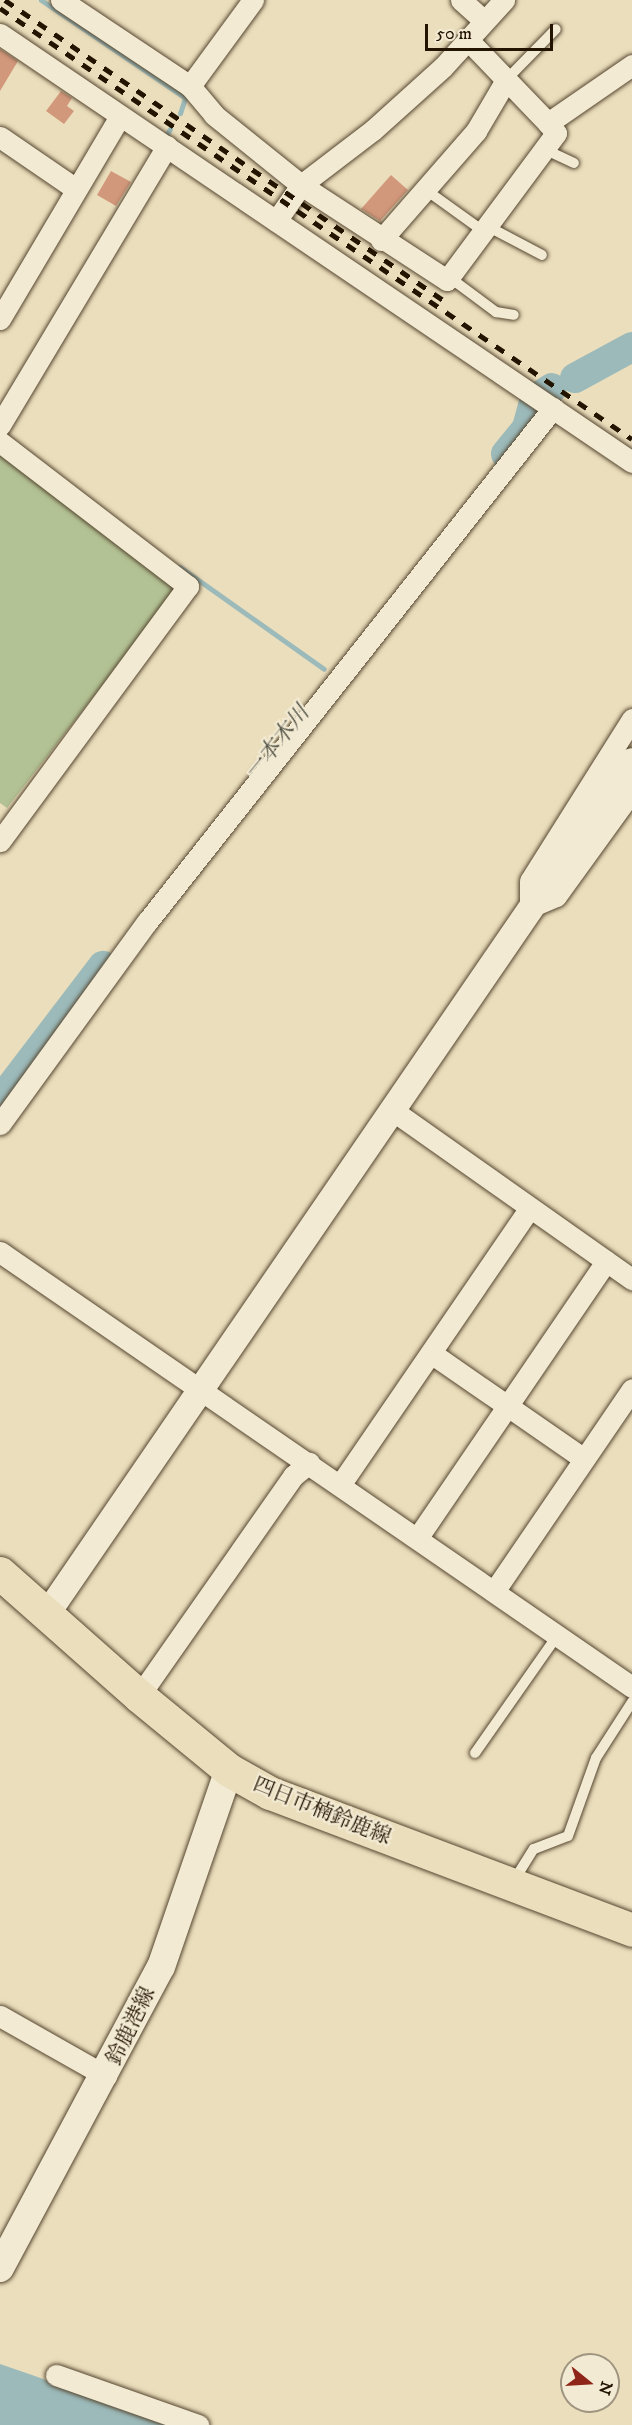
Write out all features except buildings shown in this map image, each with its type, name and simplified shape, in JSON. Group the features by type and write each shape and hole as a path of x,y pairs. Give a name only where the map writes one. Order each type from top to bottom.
{"main road":[{"name":"四日市楠鈴鹿線","path":"0,1573 139,1696 229,1770 270,1793 632,1930"},
{"name":"鈴鹿港線","path":"0,2268 106,2076 161,1966 229,1770"}],"street":[{"path":"61,0 190,86 214,115 301,184 432,274 449,277 556,133 469,41"},
{"path":"190,86 253,0"},
{"path":"461,0 484,21"},
{"path":"276,221 301,184 373,130 469,41 504,0"},
{"path":"0,34 632,462"},
{"path":"548,123 632,65"},
{"path":"381,240 476,131 506,80"},
{"path":"0,319 120,116"},
{"path":"2,143 76,189"},
{"path":"0,425 167,146"},
{"path":"0,1124 147,922 553,408"},
{"path":"0,442 188,586 3,830"},
{"path":"530,906 531,881 632,719"},
{"path":"47,1614 530,906 632,761"},
{"path":"530,906 556,896 632,791"},
{"path":"393,1110 529,1209 632,1279"},
{"path":"340,1485 529,1209"},
{"path":"0,1252 418,1537 632,1687"},
{"path":"418,1537 606,1261"},
{"path":"431,1353 584,1459"},
{"path":"495,1590 632,1389"},
{"path":"139,1696 293,1476 309,1463"},
{"path":"0,2016 106,2076"},
{"path":"56,2375 198,2425"}],"lane":[{"path":"506,80 556,30"},
{"path":"544,149 574,164"},
{"path":"426,190 485,229 542,255"},
{"path":"449,277 496,312 514,315"},
{"path":"475,1753 557,1636"},
{"path":"511,1885 534,1849 568,1836 596,1758 632,1702"}],"green space":[{"path":"0,453 180,585 7,808 0,803"}],"water":[{"path":"0,2364 32,2375 171,2425 0,2425"}],"waterway":[{"path":"41,0 185,98 180,113"},
{"path":"166,135 170,129"},
{"name":"一本木川","path":"575,378 632,347"},
{"name":"一本木川","path":"506,454 527,428 535,399 552,388"},
{"path":"180,567 324,669"},
{"name":"一本木川","path":"0,1101 103,966"}],"railway":[{"path":"5,0 446,302"},
{"path":"0,8 632,439"}]}
